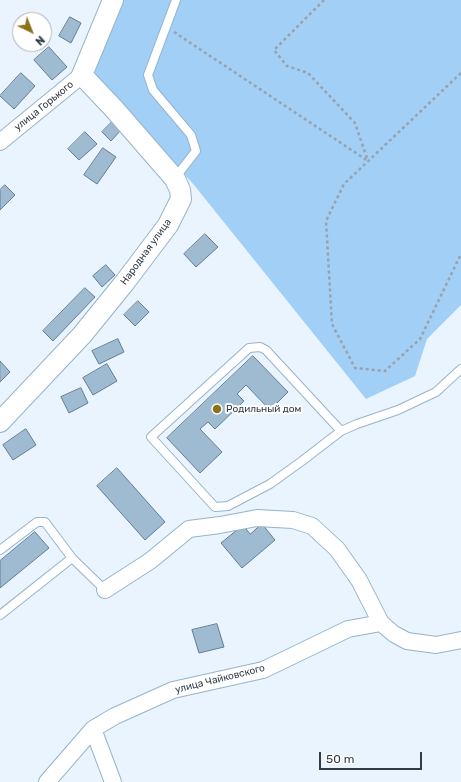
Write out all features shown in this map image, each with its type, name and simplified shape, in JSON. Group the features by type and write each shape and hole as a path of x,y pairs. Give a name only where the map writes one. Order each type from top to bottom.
{"street":[{"name":"улица Горького","path":"0,142 82,75 113,0"},
{"name":"Народная улица","path":"0,422 82,335 125,282 168,225 181,199 180,190 175,179 115,110 82,75"},
{"path":"105,590 150,561 190,529 257,518 293,520 312,526 337,549 359,580 381,624 394,634 407,641 436,645 461,640"},
{"name":"улица Чайковского","path":"47,782 93,729 115,716 173,690 263,670 348,629 381,624"},
{"path":"93,729 113,782"}],"lane":[{"path":"175,179 196,151 191,135 153,90 148,75 176,0"},
{"path":"341,431 266,350 260,347 249,348 151,437 215,507 228,506 270,484 341,431 398,410 436,392 461,369"},
{"path":"0,550 37,522 45,522 72,558 105,590"},
{"path":"0,615 72,558"}],"path":[{"path":"324,0 274,50 287,66 308,74 355,123 368,161"},
{"path":"166,26 368,161"},
{"path":"461,73 344,184 326,221 332,324 355,368 385,371 420,339 461,254"}],"shaded area":[{"path":"121,0 461,0 461,305 427,339 415,376 366,399 194,185 92,73"}],"building":[{"path":"70,17 81,23 71,43 59,36"},
{"path":"52,50 67,67 52,80 34,60 43,52 52,52"},
{"path":"21,73 35,86 14,109 0,96"},
{"path":"112,122 121,130 111,141 102,132"},
{"path":"85,132 97,144 79,160 68,149"},
{"path":"103,148 116,157 97,184 84,175"},
{"path":"5,185 15,195 0,210 0,190"},
{"path":"205,234 218,247 196,267 184,254"},
{"path":"106,265 115,275 102,287 93,276"},
{"path":"85,288 95,297 53,341 43,331"},
{"path":"138,301 149,312 135,326 124,315"},
{"path":"118,339 124,352 99,364 92,351"},
{"path":"253,356 288,392 270,410 246,385 237,394 244,401 215,429 208,422 200,429 222,452 200,473 167,438"},
{"path":"0,361 10,372 0,382"},
{"path":"107,364 117,381 93,395 83,378"},
{"path":"81,388 88,403 69,413 61,397"},
{"path":"26,429 36,445 13,460 3,445"},
{"path":"117,468 165,522 145,540 97,486"},
{"path":"262,524 275,540 242,568 221,543 243,525 250,534"},
{"path":"35,532 49,548 0,588 0,561"},
{"path":"217,624 224,647 199,653 192,630"}],"place":[{"name":"Родильный дом","path":"217,409"}]}
